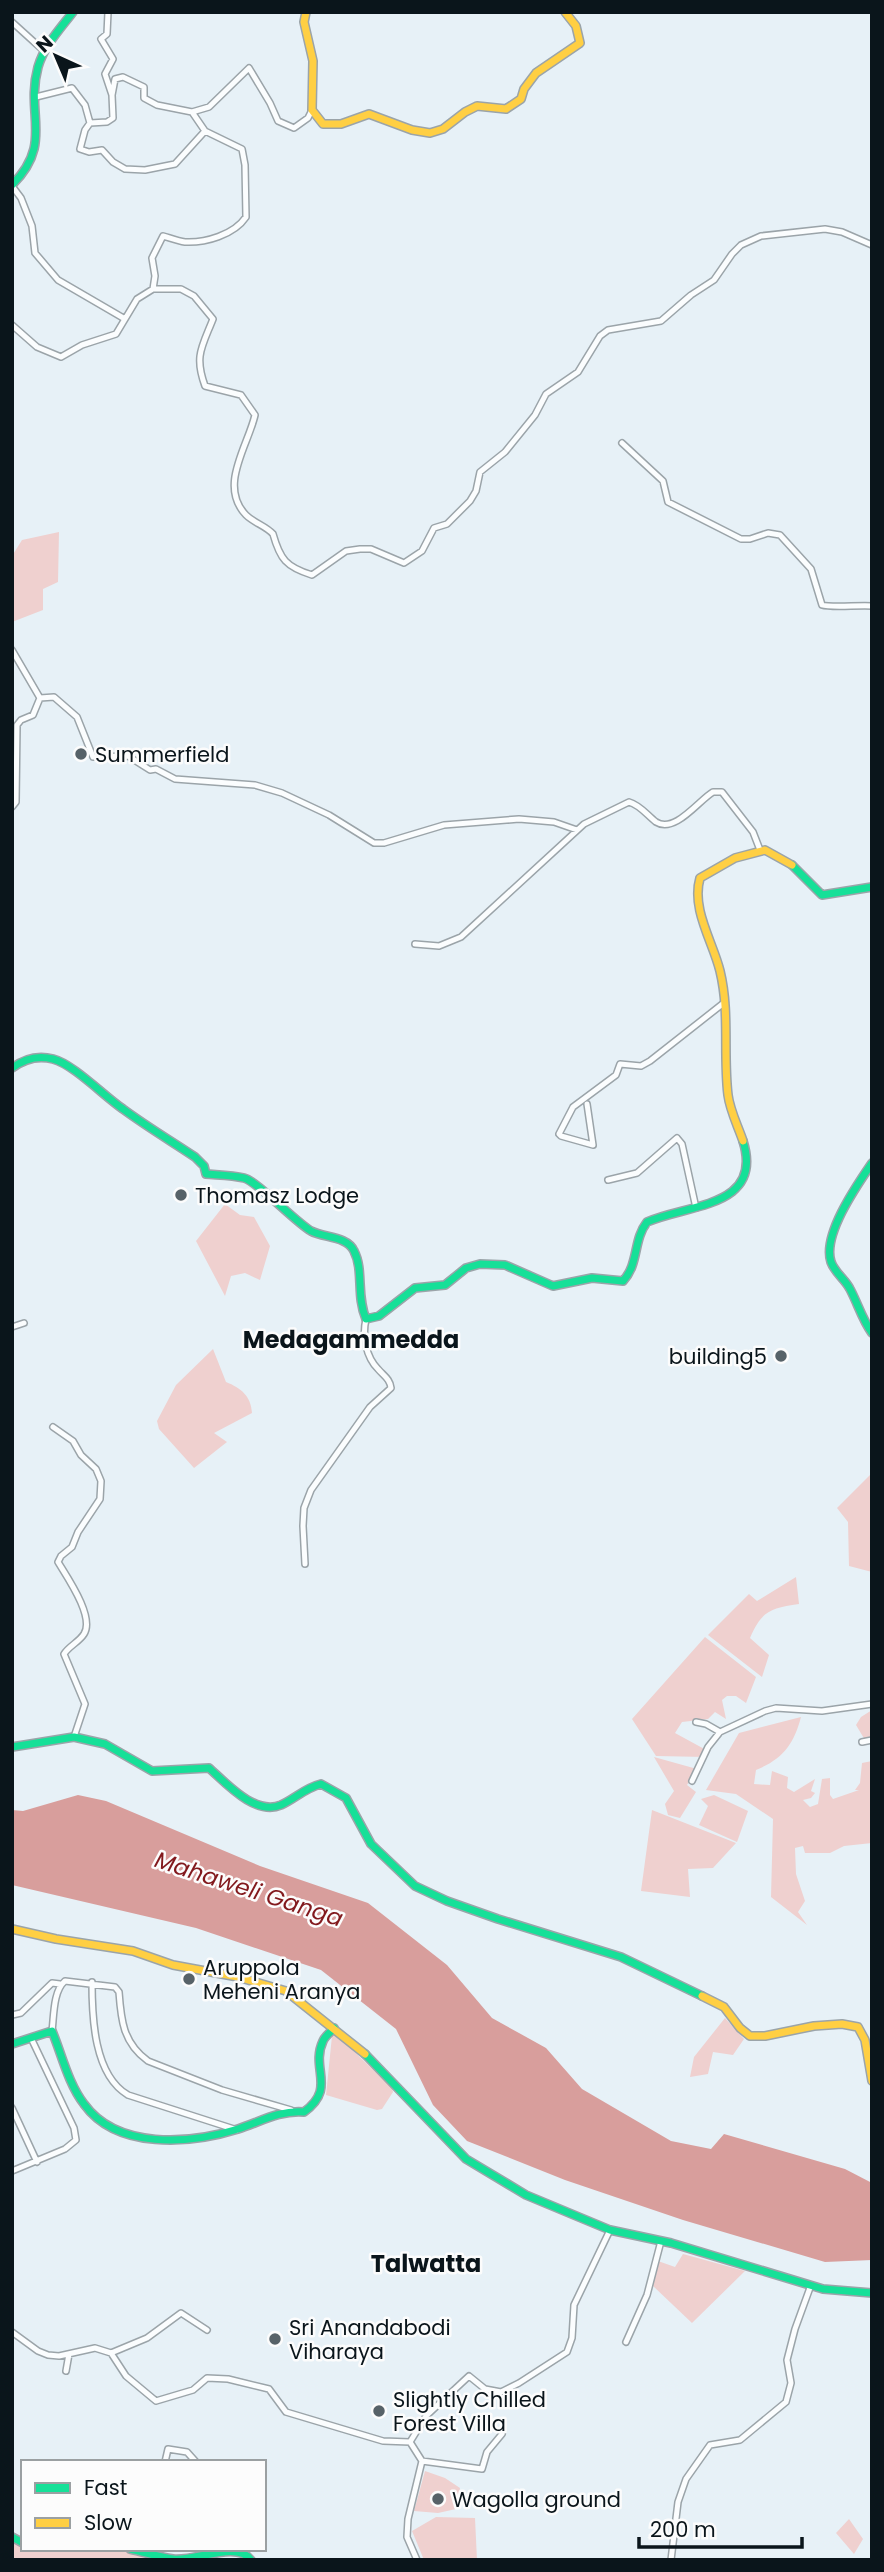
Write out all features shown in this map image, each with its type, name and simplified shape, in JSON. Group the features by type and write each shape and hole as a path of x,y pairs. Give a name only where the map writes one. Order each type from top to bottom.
{"street":[{"path":"73,12 44,51 37,70 36,152 29,169 12,185 21,198 32,226 35,253 58,280 125,319"},
{"path":"90,123 107,122 113,118 111,95 105,74 113,59 101,39 107,34 108,12"},
{"path":"111,95 115,79 123,77 144,87 144,98 156,105 192,112 209,107 250,68 278,121 294,128 308,118 312,110 313,61 304,22 306,12"},
{"path":"312,110 323,124 341,124 369,114 414,131 437,132 464,112 481,104 506,109 521,99 523,88 530,78 579,43 579,32 572,18 565,12"},
{"path":"12,22 44,51"},
{"path":"36,97 72,88 85,105 90,123"},
{"path":"153,289 155,275 152,258 163,236 186,242 221,237 246,217 246,165 242,149 205,131 192,112"},
{"path":"90,123 85,130 80,149 89,152 102,150 113,162 125,169 136,170 175,164 205,131"},
{"path":"12,325 37,347 61,357 75,348 116,334 137,299 153,289 181,289 194,296 213,319 201,347 198,366 205,386 241,395 256,415 235,474 235,493 245,514 273,534 276,551 282,558 312,575 346,551 371,549 404,563 422,551 434,528 447,524 471,501 482,468 505,452 535,415 548,391 578,372 600,336 612,328 662,321 691,295 715,280 732,254 747,241 766,235 817,229 842,232 872,245"},
{"path":"622,443 663,481 668,502 741,539 768,533 780,536 811,569 822,606 872,606"},
{"path":"12,650 40,698"},
{"path":"40,698 54,697 77,717 93,757 128,756 150,770 156,769 175,779 255,785 282,793 329,815 374,844 444,825 519,819 554,822 577,830"},
{"path":"12,807 16,802 17,725 21,720 33,715 40,698"},
{"path":"415,944 439,946 461,936 577,830 600,814 629,802 663,825 682,818 706,796 718,791 727,796 753,832 760,850"},
{"path":"366,1319 379,1316 415,1288 445,1285 466,1268 480,1265 505,1265 553,1286 592,1278 623,1281 632,1270 643,1225 652,1219 708,1205 732,1191 739,1185 746,1169 745,1144 734,1121 728,1091 725,1002 717,956 702,911 697,882 703,874 760,850 771,852 792,865 821,895 872,887"},
{"path":"587,1104 593,1144 561,1136 559,1134 573,1107 616,1074 620,1064 641,1066 650,1061 725,1002"},
{"path":"12,1068 19,1062 37,1057 52,1057 62,1062 122,1110 195,1157 204,1166 206,1174 246,1178 297,1222 315,1233 346,1242 354,1249 359,1267 360,1305 366,1319 367,1351 389,1381 391,1388 370,1407 311,1490 304,1508 305,1564"},
{"path":"608,1180 637,1173 677,1138 682,1144 696,1208"},
{"path":"872,1163 846,1202 831,1243 830,1257 835,1269 849,1285 863,1322 872,1333"},
{"path":"12,1326 24,1323"},
{"path":"53,1427 73,1441 80,1455 96,1469 101,1481 100,1499 78,1532 72,1547 58,1562 77,1592 87,1623 85,1634 64,1654 85,1704 74,1737"},
{"path":"692,1780 708,1747 719,1732 776,1708 822,1711 872,1704"},
{"path":"695,1722 706,1724 719,1732"},
{"path":"12,1747 74,1737 105,1744 152,1771 209,1768 239,1795 260,1805 279,1806 308,1787 321,1784 351,1803 362,1832 371,1844 415,1886 485,1915 621,1957 724,2007 740,2028 750,2036 765,2036 814,2026 842,2024 858,2027 866,2045 868,2070 872,2081"},
{"path":"862,1742 872,1740"},
{"path":"12,1929 133,1951 173,1965 238,1977 286,1991 364,2053 466,2160 526,2196 610,2230 661,2241 779,2278 823,2289 872,2293"},
{"path":"12,2015 21,2013 52,1983 92,1982 115,1987 125,2036 138,2054 148,2061 222,2090 304,2112 319,2101 323,2042 334,2028"},
{"path":"92,1982 94,2034 111,2082 128,2095 173,2107 237,2130"},
{"path":"60,1984 52,2031 83,2104 106,2126 122,2133 147,2138 187,2140 237,2130 291,2109"},
{"path":"12,2044 52,2031"},
{"path":"12,2171 73,2144 76,2136 31,2038"},
{"path":"12,2108 37,2162"},
{"path":"410,2442 426,2416 469,2376 485,2389 501,2392 567,2352 572,2339 574,2305 610,2230"},
{"path":"626,2342 647,2295 661,2241"},
{"path":"671,2560 678,2502 686,2479 710,2445 740,2440 786,2402 791,2383 787,2360 811,2285"},
{"path":"111,2353 147,2338 181,2313 207,2330"},
{"path":"12,2332 48,2355 69,2354 95,2348 111,2353 126,2376 156,2401 193,2390 207,2378 228,2379 269,2389 286,2412 383,2441 410,2442"},
{"path":"66,2371 69,2354"},
{"path":"422,2461 482,2469 487,2452 502,2434"},
{"path":"410,2442 422,2461 408,2519 407,2537 417,2560"},
{"path":"165,2460 168,2449 187,2452 194,2460"},
{"path":"140,2551 186,2559 230,2551"}],"shaded area":[{"path":"59,532 58,582 43,589 43,610 12,622 12,556 22,540"},
{"path":"225,1204 240,1215 254,1217 270,1246 260,1280 245,1273 231,1276 225,1296 196,1241"},
{"path":"213,1349 226,1382 244,1393 250,1402 252,1413 214,1433 227,1442 194,1468 159,1429 157,1421 176,1385"},
{"path":"872,1473 872,1572 849,1566 848,1522 837,1508"},
{"path":"796,1577 799,1604 768,1612 750,1638 769,1655 762,1677 708,1635 749,1594 757,1601"},
{"path":"705,1637 756,1677 746,1703 736,1696 727,1696 722,1700 726,1719 715,1712 708,1719 682,1722 675,1733 708,1751 706,1757 656,1756 632,1719"},
{"path":"872,1710 872,1738 865,1740 856,1725 861,1717"},
{"path":"801,1717 791,1743 780,1756 756,1770 754,1784 770,1785 772,1771 788,1777 787,1788 794,1792 815,1779 811,1791 815,1793 811,1798 803,1800 810,1807 818,1804 822,1779 830,1778 830,1795 833,1799 859,1790 855,1790 860,1783 862,1763 872,1761 872,1843 844,1846 830,1853 805,1853 803,1846 795,1848 796,1874 805,1901 798,1912 807,1925 771,1897 773,1819 736,1794 706,1790 739,1733"},
{"path":"654,1757 697,1769 687,1785 696,1792 680,1818 668,1815 665,1804 674,1791"},
{"path":"714,1795 748,1811 737,1842 699,1825 708,1806 701,1799"},
{"path":"652,1810 736,1843 713,1868 688,1869 690,1897 641,1891"},
{"path":"725,2018 744,2039 733,2055 713,2052 708,2074 690,2077 694,2057"},
{"path":"337,2035 392,2088 393,2092 382,2109 377,2110 326,2095 332,2036"},
{"path":"683,2254 745,2271 692,2323 653,2286 658,2261 675,2267"},
{"name":"Wagolla ground","path":"425,2471 445,2478 460,2488 456,2509 438,2513 414,2511"},
{"path":"436,2517 475,2518 477,2560 424,2560 412,2531"},
{"path":"849,2519 863,2539 854,2554 836,2533"},
{"path":"12,2537 21,2542 21,2551 126,2551 158,2560 12,2560"}],"water":[{"name":"Mahaweli Ganga","path":"78,1795 106,1801 260,1866 368,1903 447,1965 492,2018 546,2048 582,2089 671,2141 711,2149 724,2134 845,2169 872,2183 872,2260 825,2262 683,2220 565,2180 467,2141 433,2105 396,2029 321,1970 196,1928 12,1885 12,1810 23,1811"}],"traffic: fast":[{"path":"12,185 25,170 32,156 36,128 34,100 38,67 44,52 73,12"},
{"path":"792,865 822,895 872,887"},
{"path":"12,1068 21,1062 37,1058 61,1062 115,1103 195,1157 204,1166 206,1174 244,1178 311,1231 341,1240 351,1246 357,1258 361,1301 366,1319 379,1316 415,1288 445,1285 466,1268 480,1264 505,1265 553,1286 592,1278 623,1281 632,1267 640,1236 647,1222 718,1200 732,1191 742,1179 747,1163 743,1141"},
{"path":"872,1163 842,1211 830,1251 833,1266 848,1285 872,1333"},
{"path":"12,1747 74,1737 105,1744 152,1771 209,1768 232,1789 261,1806 281,1805 321,1784 346,1798 371,1844 415,1886 447,1901 498,1919 621,1957 702,1996"},
{"path":"12,2044 52,2031 74,2087 84,2104 98,2119 135,2136 177,2140 219,2134 278,2115 304,2112 319,2095 320,2051 324,2039 334,2028"},
{"path":"365,2054 466,2159 526,2195 610,2230 671,2243 823,2289 872,2293"},
{"path":"12,2537 21,2542"},
{"path":"139,2551 173,2559 236,2552 245,2554 251,2560"}],"traffic: slow":[{"path":"306,12 304,22 313,61 312,110 323,124 341,124 369,114 412,130 430,133 443,129 477,106 506,109 521,99 524,89 536,73 580,43 576,26 565,12"},
{"path":"743,1141 728,1095 723,986 698,902 700,878 735,858 765,850 792,865"},
{"path":"12,1929 133,1951 173,1965 238,1977 286,1991 365,2054"},
{"path":"702,1996 724,2007 740,2028 750,2036 765,2036 814,2026 842,2024 858,2027 865,2040 872,2081"}],"place":[{"name":"Summerfield","path":"81,754"},
{"name":"Thomasz Lodge","path":"181,1195"},
{"name":"building5","path":"781,1356"},
{"name":"Aruppola Meheni Aranya","path":"189,1979"},
{"name":"Sri Anandabodi Viharaya","path":"275,2339"},
{"name":"Slightly Chilled Forest Villa","path":"379,2411"},
{"name":"Wagolla ground","path":"438,2499"}],"district":[{"name":"Medagammedda","path":"351,1339"},
{"name":"Talwatta","path":"426,2263"}]}
